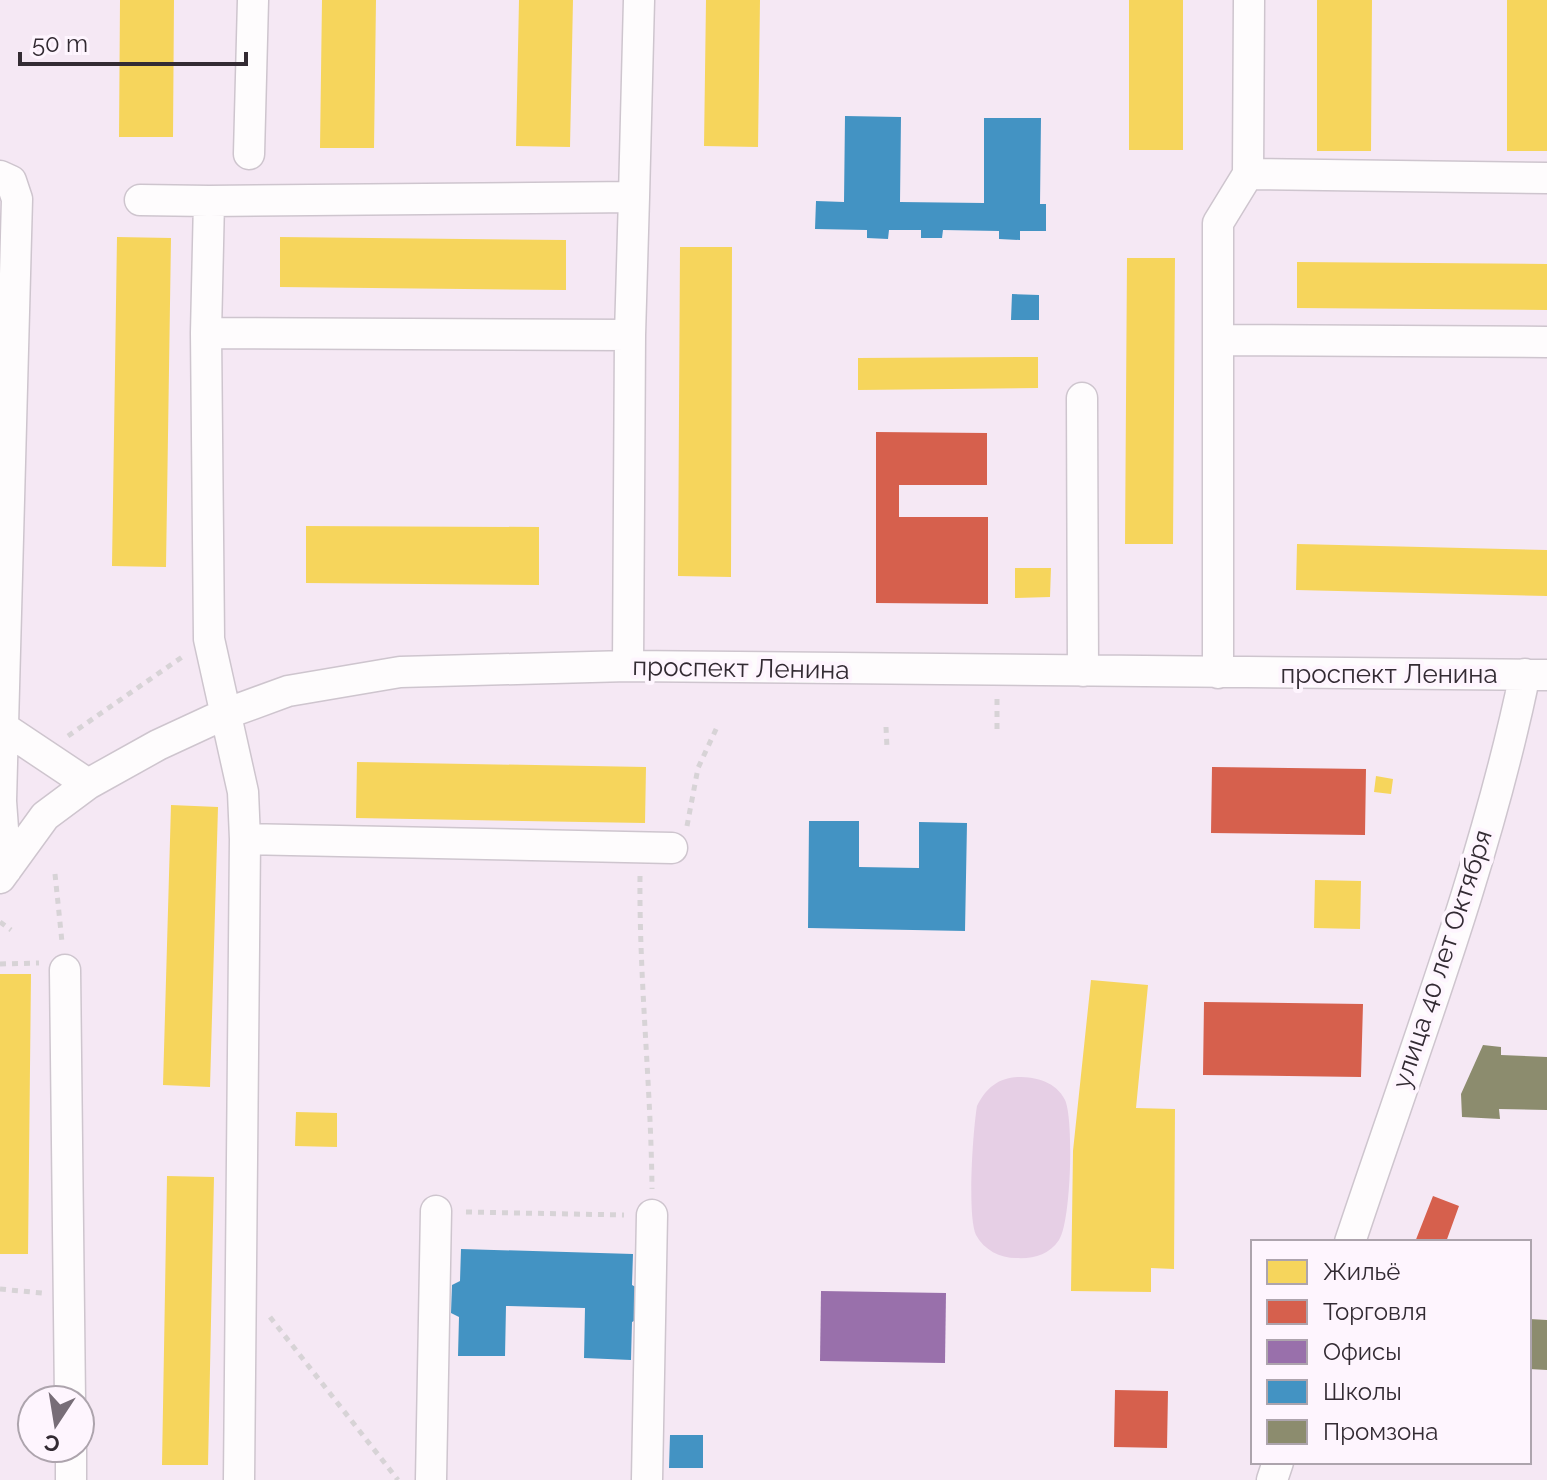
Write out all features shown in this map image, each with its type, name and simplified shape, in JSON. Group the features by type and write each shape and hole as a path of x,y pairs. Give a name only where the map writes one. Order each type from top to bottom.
{"street":[{"path":"249,154 253,0"},
{"path":"628,666 630,335 639,0"},
{"path":"1218,673 1218,223 1248,174 1249,0"},
{"path":"1248,174 1547,178"},
{"path":"0,176 11,181 17,199 1,801 3,874"},
{"path":"140,200 634,197"},
{"path":"209,201 206,333 209,639 243,792 245,839 239,1480"},
{"path":"206,333 630,335"},
{"path":"1218,340 1547,342"},
{"path":"1082,398 1083,671"},
{"name":"проспект Ленина","path":"3,874 45,816 88,784 158,745 225,714 288,691 400,672 628,666 1536,674"},
{"name":"улица 40 лет Октября","path":"1351,1240 1465,895 1512,738 1536,674"},
{"path":"4,728 88,784"},
{"path":"245,839 672,848"},
{"path":"64,959 70,1384"},
{"path":"431,1480 436,1211"},
{"path":"647,1480 652,1215"}],"path":[{"path":"42,753 209,639"},
{"path":"672,848 688,825 698,768 718,725"},
{"path":"886,727 887,748"},
{"path":"436,1211 652,1215 651,1095 640,927 640,847"},
{"path":"55,874 64,959"},
{"path":"0,922 11,930"},
{"path":"241,1282 398,1480"},
{"path":"0,1289 69,1294"}],"shaded area":[{"path":"1018,1077 1045,1082 1057,1089 1065,1100 1070,1128 1069,1193 1063,1230 1055,1245 1034,1257 1010,1258 988,1249 976,1235 971,1192 977,1106 993,1085"}],"building: Жильё":[{"path":"120,0 174,0 173,137 119,137"},
{"path":"322,0 376,0 374,148 320,148"},
{"path":"519,0 573,0 570,147 516,146"},
{"path":"706,0 760,0 758,147 704,146"},
{"path":"1129,0 1183,0 1183,150 1129,150"},
{"path":"1317,0 1372,0 1371,151 1317,151"},
{"path":"1507,0 1547,0 1547,151 1507,151"},
{"path":"117,237 171,238 166,567 112,566"},
{"path":"280,237 566,240 566,290 280,287"},
{"path":"680,247 732,247 731,577 678,576"},
{"path":"1127,258 1175,258 1173,544 1125,544"},
{"path":"1297,262 1547,264 1547,310 1297,308"},
{"path":"1038,357 1038,388 858,390 858,358"},
{"path":"306,526 539,527 539,585 306,583"},
{"path":"1297,544 1547,550 1547,596 1296,590"},
{"path":"1015,568 1051,568 1050,597 1015,598"},
{"path":"357,762 646,767 645,823 356,818"},
{"path":"1376,776 1393,779 1391,794 1374,792"},
{"path":"171,805 218,807 210,1087 163,1085"},
{"path":"1315,880 1361,881 1360,929 1314,928"},
{"path":"0,974 31,974 28,1254 0,1254"},
{"path":"1091,980 1148,985 1136,1108 1175,1109 1174,1269 1151,1268 1151,1292 1071,1291 1073,1151"},
{"path":"296,1112 337,1113 337,1147 295,1146"},
{"path":"167,1176 214,1177 208,1465 162,1465"}],"building: Торговля":[{"path":"876,432 987,433 987,485 899,485 899,517 988,517 988,604 876,603"},
{"path":"1212,767 1366,769 1365,835 1211,833"},
{"path":"1204,1002 1363,1004 1361,1077 1203,1075"},
{"path":"1433,1196 1459,1206 1447,1240 1416,1240"},
{"path":"1115,1390 1168,1391 1167,1448 1114,1447"}],"building: Офисы":[{"path":"821,1291 946,1293 945,1363 820,1361"}],"building: Школы":[{"path":"845,116 901,117 900,202 984,203 984,118 1041,118 1040,204 1046,204 1046,231 1020,231 1020,240 999,239 999,231 943,230 942,238 921,238 921,230 889,230 888,239 867,238 867,230 815,229 816,201 844,202"},
{"path":"1012,294 1039,295 1039,320 1011,320"},
{"path":"809,821 859,821 859,867 919,868 919,822 967,823 965,931 808,928"},
{"path":"461,1249 633,1254 632,1285 641,1290 640,1318 632,1322 631,1360 584,1358 585,1308 506,1306 505,1356 458,1356 459,1317 451,1313 452,1285 460,1281"},
{"path":"670,1435 703,1435 703,1468 669,1468"}],"building: Промзона":[{"path":"1483,1045 1501,1047 1501,1055 1547,1057 1547,1110 1499,1109 1500,1119 1462,1117 1461,1094"},
{"path":"1531,1319 1547,1320 1547,1370 1531,1369"}]}
